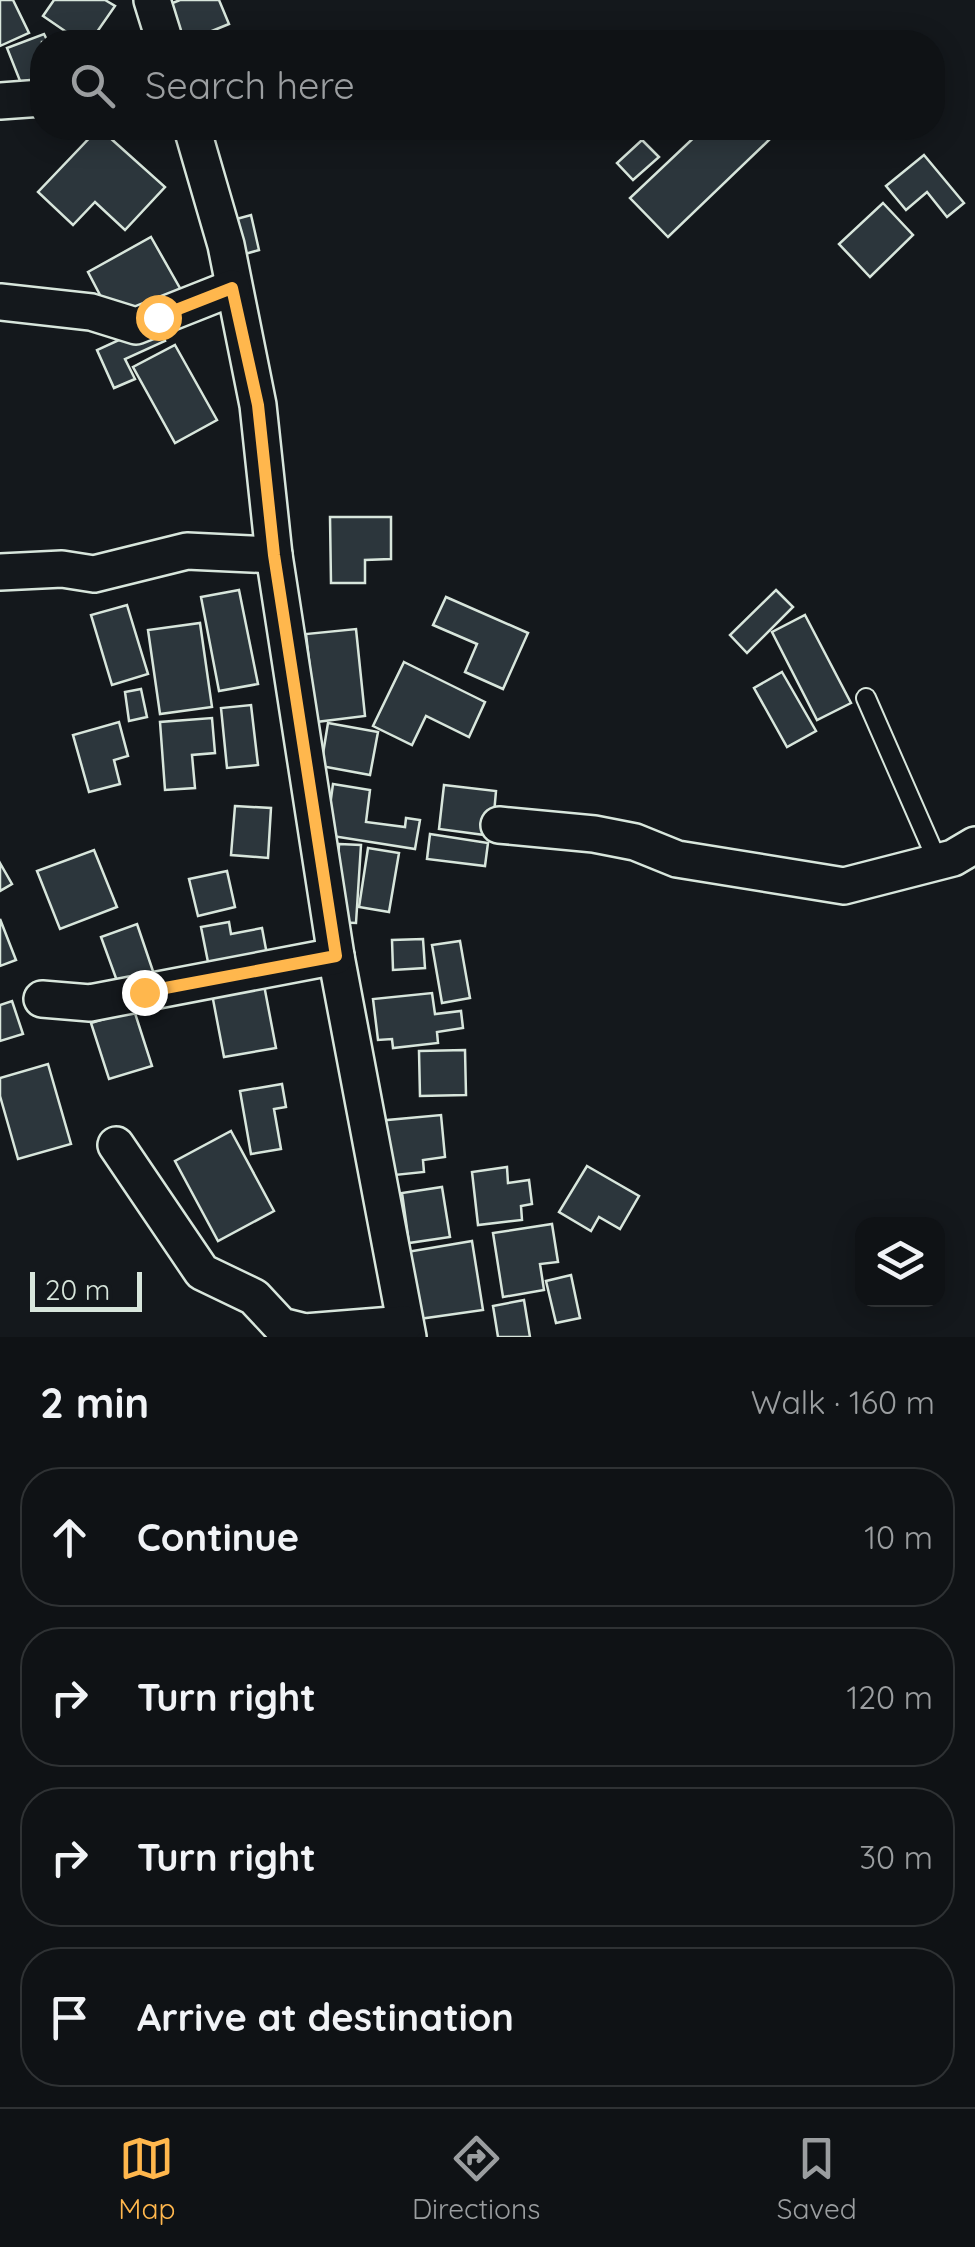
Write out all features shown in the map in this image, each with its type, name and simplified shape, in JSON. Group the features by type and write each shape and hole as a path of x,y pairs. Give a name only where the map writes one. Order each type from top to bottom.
{"street":[{"path":"152,0 161,30"},
{"path":"0,101 30,99"},
{"path":"116,1145 189,1258 202,1272 262,1303 281,1326 305,1332 406,1330 336,956 274,555 258,405 226,245 195,140"},
{"path":"0,302 91,312 136,326 232,288"},
{"path":"0,572 62,569 94,574 187,552 274,555"},
{"path":"499,825 594,834 635,842 677,859 844,886 953,858 975,845"},
{"path":"42,999 90,1003 336,956"}],"lane":[{"path":"866,698 937,860"}],"building":[{"path":"0,0 13,0 29,33 0,46"},
{"path":"54,0 105,0 115,6 98,30 63,30 43,16"},
{"path":"180,0 219,0 229,24 214,30 180,30 170,4"},
{"path":"30,39 30,89 24,91 7,48"},
{"path":"88,140 112,140 165,187 125,230 95,202 73,225 38,192"},
{"path":"642,140 659,157 633,180 617,163"},
{"path":"691,140 769,140 668,237 630,198"},
{"path":"924,155 964,203 947,217 927,192 906,210 886,186"},
{"path":"883,203 913,235 870,277 839,244"},
{"path":"251,215 259,250 231,258 222,223"},
{"path":"151,237 185,297 134,325 111,316 88,272"},
{"path":"156,323 165,341 125,359 135,379 114,388 97,350"},
{"path":"175,345 217,420 175,443 133,367"},
{"path":"330,517 391,517 391,559 365,560 365,583 331,583"},
{"path":"239,590 258,684 219,691 201,597"},
{"path":"776,590 793,607 747,653 730,635"},
{"path":"446,597 528,633 503,689 465,672 477,644 433,625"},
{"path":"127,605 148,674 112,685 91,615"},
{"path":"805,615 851,703 817,720 772,632"},
{"path":"200,623 212,707 160,714 148,630"},
{"path":"356,629 365,716 316,722 306,634"},
{"path":"404,662 485,702 469,737 426,716 412,745 373,726"},
{"path":"782,672 816,731 787,747 754,688"},
{"path":"141,689 147,717 129,721 125,692"},
{"path":"251,705 258,765 227,768 221,708"},
{"path":"212,718 215,753 192,755 195,788 165,790 160,722"},
{"path":"119,722 128,756 114,760 120,784 89,792 73,735"},
{"path":"328,723 378,732 370,775 321,766"},
{"path":"333,784 370,790 366,822 405,827 406,818 420,820 415,849 326,835"},
{"path":"444,785 496,791 492,836 439,829"},
{"path":"235,806 271,808 268,858 231,855"},
{"path":"430,834 488,843 485,866 427,859"},
{"path":"339,844 361,845 356,923 335,922"},
{"path":"368,848 399,853 389,912 359,907"},
{"path":"94,850 117,907 60,929 37,871"},
{"path":"0,863 12,884 0,891"},
{"path":"227,871 235,907 198,916 189,879"},
{"path":"0,919 16,960 0,966"},
{"path":"229,922 231,934 262,928 268,960 210,972 201,927"},
{"path":"137,924 156,980 121,992 101,937"},
{"path":"423,939 425,968 393,970 392,940"},
{"path":"460,941 470,998 442,1003 432,945"},
{"path":"264,985 276,1048 224,1057 212,994"},
{"path":"432,993 435,1014 461,1011 463,1028 437,1032 438,1043 393,1048 392,1039 378,1040 373,999"},
{"path":"12,1001 23,1034 0,1041 0,1005"},
{"path":"134,1010 152,1066 109,1079 91,1023"},
{"path":"465,1050 466,1095 420,1096 419,1051"},
{"path":"48,1064 71,1144 18,1159 0,1096 0,1078"},
{"path":"282,1084 286,1107 274,1109 281,1149 251,1154 240,1091"},
{"path":"441,1115 445,1157 423,1160 424,1172 395,1175 393,1162 382,1164 377,1121"},
{"path":"231,1131 274,1211 218,1241 175,1161"},
{"path":"587,1166 639,1196 620,1229 599,1217 591,1231 559,1212"},
{"path":"507,1167 508,1183 529,1180 532,1204 521,1206 522,1220 478,1225 472,1172"},
{"path":"442,1187 450,1237 409,1243 402,1193"},
{"path":"552,1224 558,1262 540,1264 544,1290 503,1297 493,1233"},
{"path":"472,1241 483,1310 412,1320 401,1253"},
{"path":"571,1275 580,1318 556,1323 546,1281"},
{"path":"524,1300 530,1337 498,1337 493,1306"}],"route":[{"path":"144,992 336,956 274,555 258,405 232,288 158,317"}]}
